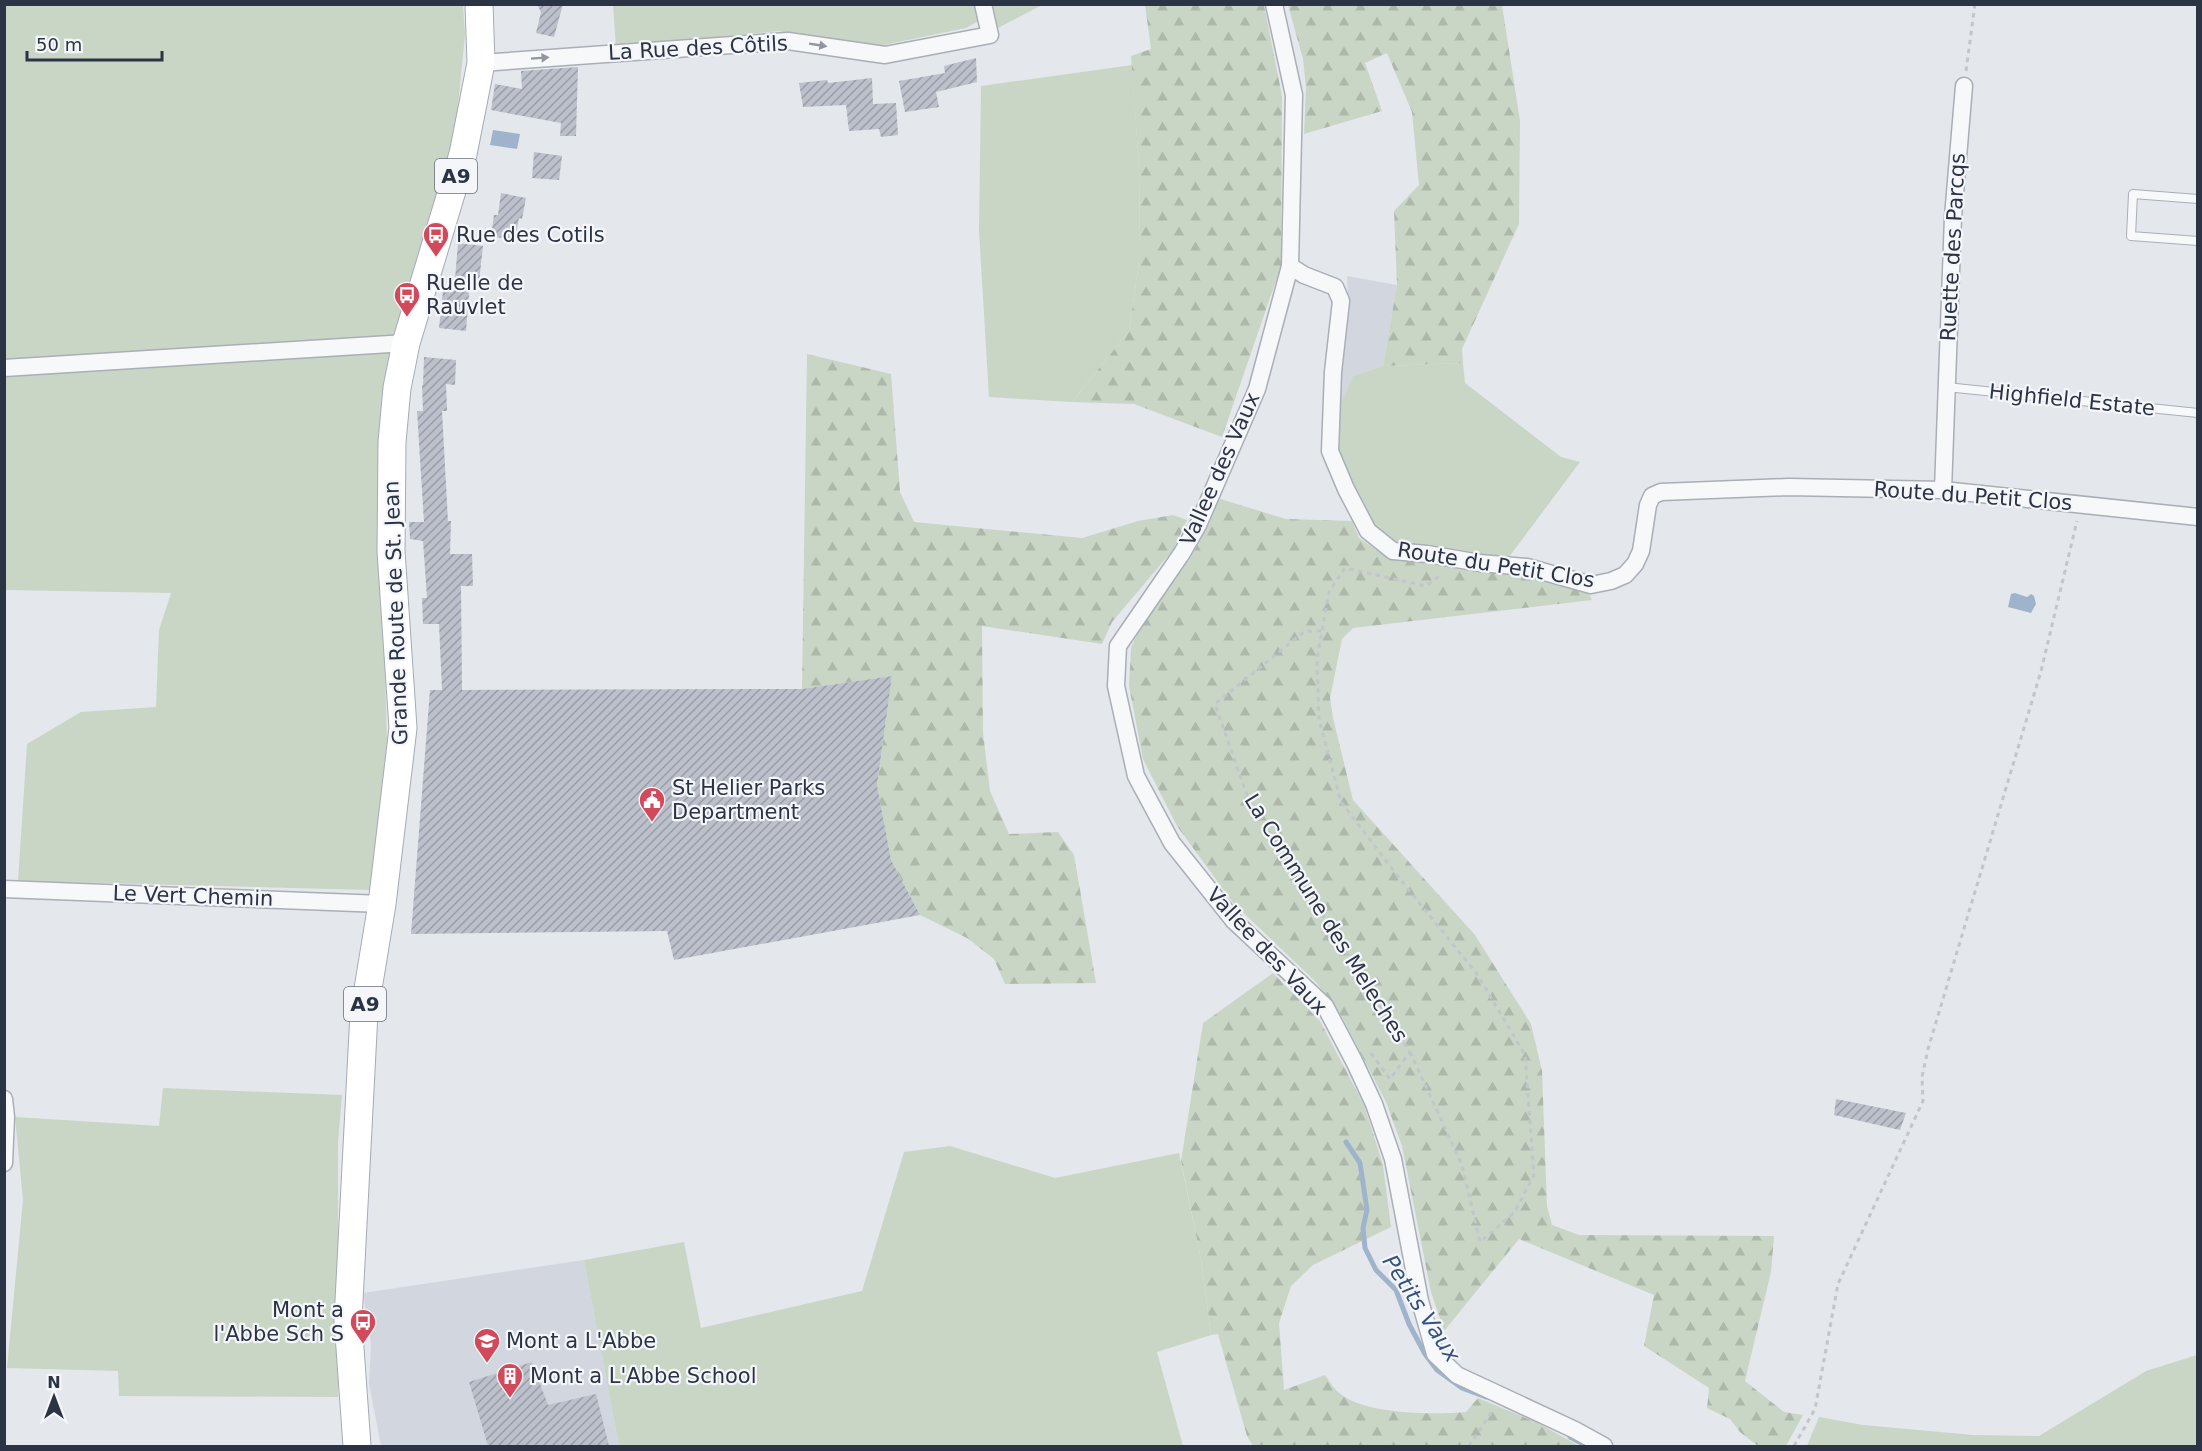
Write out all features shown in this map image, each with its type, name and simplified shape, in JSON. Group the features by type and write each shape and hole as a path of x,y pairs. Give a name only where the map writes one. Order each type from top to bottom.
{"main road":[{"name":"Grande Route de St. Jean","path":"357,1446 348,1320 364,1013 382,904 403,728 391,550 392,442 397,388 406,343 463,154 481,63 478,4"}],"street":[{"name":"La Rue des Côtils","path":"481,63 789,41 885,55 990,34 983,4"},
{"name":"Vallee des Vaux","path":"1274,4 1294,95 1290,266 1257,389 1198,525 1182,553 1118,646 1116,686 1136,776 1172,843 1234,921 1325,1006 1354,1061 1374,1104 1393,1159 1420,1301 1435,1354 1457,1376 1575,1430 1604,1446"},
{"name":"Ruette des Parcqs","path":"1943,490 1953,217 1964,86"},
{"name":"Route du Petit Clos","path":"1290,266 1304,275 1335,287 1341,301 1333,372 1330,451 1346,489 1368,531 1392,550 1480,564 1527,567 1591,585 1611,581 1625,575 1635,564 1641,551 1648,505 1652,496 1661,492 1789,487 1943,490 2198,517"},
{"path":"4,368 406,343"},
{"name":"Le Vert Chemin","path":"4,889 382,904"},
{"path":"4,1099 6,1118 4,1163"}],"lane":[{"path":"2198,199 2133,194 2131,236 2198,241"},
{"name":"Highfield Estate","path":"1946,387 2198,413"}],"path":[{"path":"1964,86 1975,4"},
{"path":"1794,1446 1815,1409 1838,1284 1923,1101 1922,1077 1928,1049 2041,671 2081,504"},
{"name":"La Commune des Meleches","path":"1321,631 1305,631 1215,704 1248,798 1410,1052 1461,1165 1480,1242 1514,1214 1534,1174 1525,1055 1477,974 1341,802 1319,720 1317,659 1329,592 1345,568 1426,586 1442,574 1426,554"},
{"name":"La Commune des Meleches","path":"1366,1046 1390,1078 1410,1052"},
{"path":"1469,1446 1492,1413"}],"shaded area":[{"path":"1347,276 1397,285 1383,366 1353,376 1341,404 1335,404 1348,302"},
{"name":"Mont a L'Abbe","path":"584,1260 619,1446 381,1446 369,1384 371,1344 363,1293"}],"green space":[{"path":"976,4 980,20 966,28 869,48 778,31 616,48 613,5"},
{"path":"992,4 1042,4 1042,5 998,28"},
{"path":"5,5 463,5 465,35 455,136 392,358 383,591 386,787 370,890 18,881 27,744 81,712 156,707 159,630 171,593 5,590"},
{"path":"1145,5 1264,5 1282,96 1281,266 1222,437 1134,404 1072,402 1129,331 1140,255 1139,167 1131,56 1151,49"},
{"path":"1288,5 1502,5 1520,121 1519,224 1462,349 1463,363 1383,366 1397,285 1394,211 1419,185 1412,112 1387,53 1365,63 1382,111 1304,134 1306,88 1303,59"},
{"path":"1132,65 1139,167 1140,255 1129,331 1072,402 989,397 979,231 981,86"},
{"path":"807,354 891,374 900,492 914,522 1082,538 1138,521 1173,515 1187,520 1173,550 1112,622 1102,644 982,626 983,733 990,791 1009,834 1058,832 1074,855 1096,983 1005,984 994,959 967,938 920,915 891,860 877,785 892,676 802,689"},
{"path":"1463,363 1465,383 1561,457 1580,462 1509,557 1394,544 1374,529 1338,449 1335,404 1341,403 1353,376 1383,366"},
{"path":"1217,498 1286,519 1352,521 1359,538 1391,560 1420,560 1472,570 1522,575 1587,590 1592,600 1353,628 1342,639 1330,698 1333,718 1353,800 1475,935 1531,1024 1542,1071 1547,1206 1552,1225 1579,1235 1774,1236 1771,1272 1745,1381 1784,1412 1803,1415 1786,1446 1758,1446 1740,1432 1730,1419 1707,1408 1709,1388 1644,1346 1654,1295 1519,1239 1444,1331 1431,1292 1402,1146 1386,1102 1342,1017 1315,981 1234,904 1177,826 1143,759 1129,686 1131,648 1140,628 1189,560 1209,524"},
{"path":"1273,973 1320,1021 1364,1105 1383,1165 1391,1227 1313,1265 1291,1286 1279,1323 1284,1390 1325,1375 1336,1390 1347,1398 1379,1409 1417,1413 1466,1412 1478,1398 1538,1423 1579,1446 1253,1446 1247,1436 1218,1334 1211,1335 1201,1259 1181,1161 1203,1023"},
{"path":"163,1088 342,1095 338,1143 338,1397 119,1396 118,1371 7,1368 23,1200 15,1117 159,1126"},
{"path":"950,1146 1055,1178 1179,1153 1201,1259 1211,1335 1157,1352 1183,1446 619,1446 584,1260 684,1242 701,1328 862,1291 904,1152"},
{"path":"2197,1355 2197,1446 1807,1446 1819,1417 1863,1425 1973,1435 2039,1436 2146,1371"}],"water":[{"path":"493,130 520,134 517,149 490,145"},
{"path":"2011,594 2027,597 2031,594 2034,596 2036,604 2031,613 2008,607"}],"building":[{"path":"537,4 563,4 554,37 536,33 541,12"},
{"path":"976,58 977,82 936,92 939,107 905,112 899,81 945,73 944,66"},
{"path":"578,67 576,136 560,136 561,123 491,110 495,84 522,89 521,71"},
{"path":"872,78 873,104 896,103 898,135 881,137 879,129 849,131 846,105 803,107 799,83 827,80 828,83"},
{"path":"534,152 562,156 559,180 532,178"},
{"path":"501,193 526,198 515,239 491,237 494,215 498,215"},
{"path":"458,243 483,246 479,282 470,281 466,331 439,328 443,291 454,291"},
{"name":"St Helier Parks Department","path":"424,357 456,360 455,385 446,384 447,411 442,411 448,521 451,521 450,554 472,554 473,586 461,586 462,690 802,689 892,676 877,785 891,860 920,915 674,960 667,931 411,934 430,690 442,690 439,624 423,624 422,598 427,598 423,541 410,539 409,522 424,522 417,411 423,411"},
{"path":"1836,1099 1906,1113 1900,1130 1834,1115"},
{"name":"Mont a L'Abbe School","path":"532,1362 548,1405 596,1394 609,1446 488,1446 469,1382"}],"waterway":[{"name":"Petits Vaux","path":"1346,1142 1360,1163 1367,1210 1363,1228 1365,1248 1376,1270 1396,1290 1409,1324 1425,1354 1437,1370 1462,1388 1486,1397"},
{"name":"Petits Vaux","path":"1570,1437 1587,1446"}],"place":[{"name":"Rue des Cotils","path":"436,258"},
{"name":"Ruelle de Rauvlet","path":"407,318"},
{"name":"St Helier Parks Department","path":"652,823"},
{"name":"Mont a l'Abbe Sch S","path":"363,1345"},
{"name":"Mont a L'Abbe","path":"487,1364"},
{"name":"Mont a L'Abbe School","path":"510,1399"}]}
